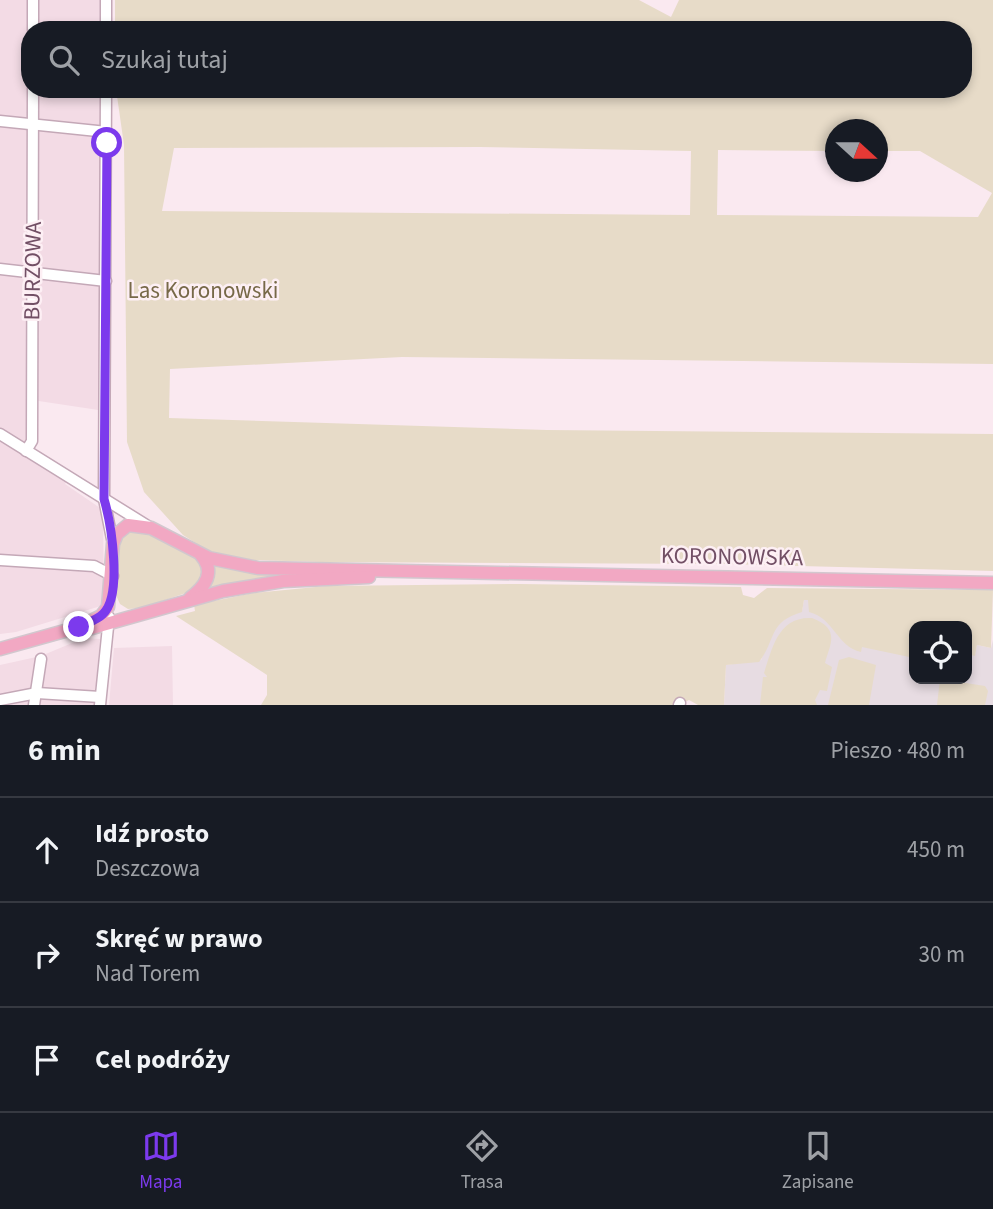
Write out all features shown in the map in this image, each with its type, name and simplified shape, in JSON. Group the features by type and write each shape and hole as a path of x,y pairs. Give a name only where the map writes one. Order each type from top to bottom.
{"main road":[{"path":"0,649 7,643 79,627 103,614 111,596 113,544 117,534 128,524 152,528"},
{"name":"KORONOWSKA","path":"152,528 201,555 258,568 993,583"},
{"path":"187,600 207,580 208,568 201,555"},
{"name":"KORONOWSKA","path":"79,627 92,628 187,600 283,581 470,573"},
{"path":"111,596 130,616"}],"street":[{"path":"33,0 33,21"},
{"path":"106,0 106,21"},
{"name":"BURZOWA","path":"26,451 32,441 33,98"},
{"path":"106,98 104,499 113,544"},
{"path":"0,121 107,132"},
{"path":"0,269 106,281"},
{"name":"KORONOWSKA","path":"0,434 152,528"},
{"path":"0,560 90,566 106,570 113,576"},
{"path":"0,700 37,693 100,701 111,596"},
{"path":"104,666 113,634 130,616"},
{"path":"34,705 41,659"}],"shaded area":[{"path":"0,0 106,0 106,21 21,21 21,98 106,98 105,411 32,400 27,451 69,477 65,484 103,510 104,605 16,632 0,634"},
{"path":"804,600 814,600 909,642 909,684 972,684 972,655 975,655 977,645 991,648 993,640 993,705 724,705 726,665 761,660 775,627 789,616 802,611"},
{"path":"84,638 100,639 94,705 0,705 0,665 41,656"},
{"path":"172,646 173,705 109,705 114,648"}],"green space":[{"name":"Las Koronowski","path":"115,0 639,0 671,17 679,0 993,0 993,364 402,357 170,369 169,418 547,430 993,434 993,571 725,564 253,560 208,551 183,535 144,492 127,442 124,145 117,98 972,98 972,21 115,21","holes":["480,147 691,151 690,215 162,211 174,148"]},
{"path":"135,526 198,558 206,571 192,591 141,608 128,609 120,604 115,593 116,543"},
{"path":"210,563 347,572 206,591"},
{"path":"520,584 741,587 743,595 754,598 767,588 993,590 991,648 977,645 975,656 972,655 972,621 909,621 909,657 862,647 861,652 846,644 824,620 809,612 808,600 804,600 802,612 783,621 774,632 759,662 726,665 724,705 698,705 689,700 679,705 261,705 267,695 267,675 176,616 195,611 194,605 253,593 326,586"},
{"path":"812,618 827,627 830,633 831,644 825,663 832,667 827,691 820,690 815,700 817,705 760,705 763,677 767,677 764,673 778,636 791,622"},
{"path":"849,657 876,665 869,705 828,705 839,660"},
{"path":"939,684 972,684 985,686 988,691 985,705 937,705"}],"route":[{"path":"79,627 101,616 108,607 114,566 113,539 104,499 107,143"}]}
